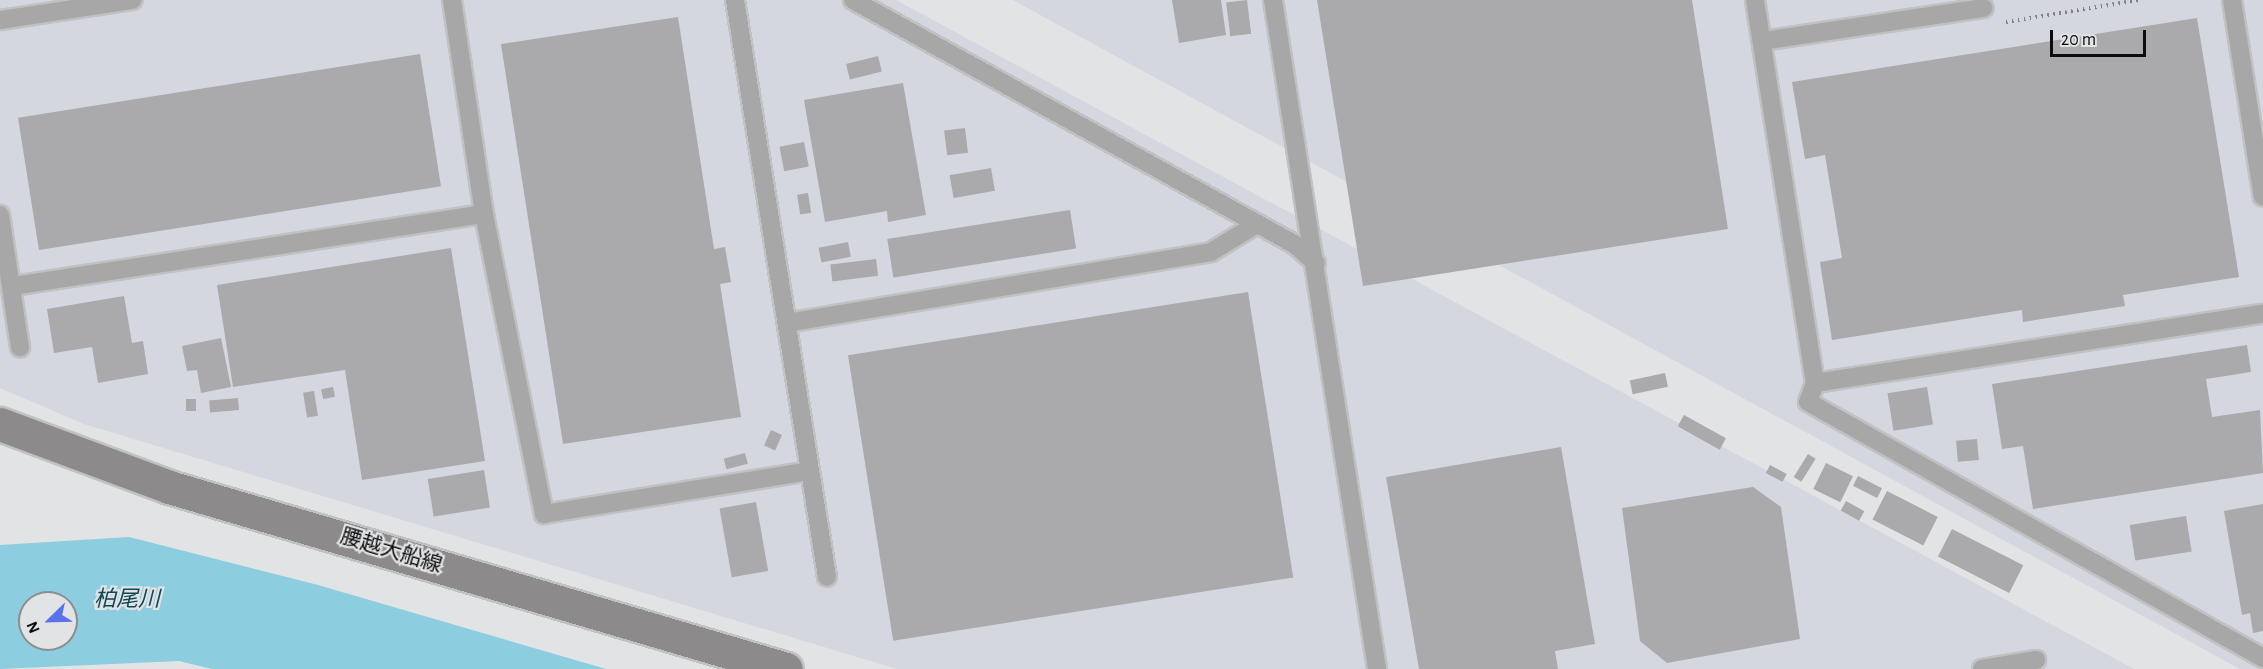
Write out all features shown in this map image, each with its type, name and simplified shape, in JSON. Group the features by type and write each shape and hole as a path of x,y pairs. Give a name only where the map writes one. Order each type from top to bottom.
{"main road":[{"name":"腰越大船線","path":"0,424 169,487 786,669"}],"lane":[{"path":"0,20 132,0"},
{"path":"452,0 484,214 544,514 810,471"},
{"path":"735,0 827,577"},
{"path":"853,0 1257,224 1316,263"},
{"path":"1272,0 1316,263 1377,669"},
{"path":"1755,0 1815,383 1808,402 2263,658"},
{"path":"2232,0 2263,197"},
{"path":"1762,41 1984,8"},
{"path":"13,286 484,214"},
{"path":"0,215 13,286 20,348"},
{"path":"787,323 1211,252 1257,224"},
{"path":"1815,383 2263,314"},
{"path":"1982,669 2036,660"}],"path":[{"path":"1984,8 2001,22 2139,0"}],"shaded area":[{"path":"0,0 896,0 2134,669 897,669 84,424 0,388"},
{"path":"1013,0 2263,0 2263,669 2240,669"}],"water":[{"name":"柏尾川","path":"129,537 318,585 606,669 212,669 179,661 0,669 0,545"}],"building":[{"path":"1172,0 1221,0 1226,35 1179,43"},
{"path":"1247,0 1251,34 1230,36 1226,3"},
{"path":"1317,0 1692,0 1728,229 1363,286"},
{"path":"678,17 714,249 725,247 731,282 720,284 741,417 563,444 501,44"},
{"path":"2197,18 2239,277 2123,295 2125,306 2023,322 2022,310 1832,340 1820,262 1842,258 1825,155 1805,159 1792,82"},
{"path":"420,54 441,186 39,250 18,118"},
{"path":"878,56 882,72 850,80 846,64"},
{"path":"903,83 926,215 888,222 887,211 825,222 804,100"},
{"path":"965,128 968,153 947,155 944,131"},
{"path":"804,142 809,167 784,171 779,147"},
{"path":"991,168 995,191 954,198 950,175"},
{"path":"808,193 811,213 800,214 797,195"},
{"path":"1070,210 1076,249 893,277 887,239"},
{"path":"848,242 851,257 821,262 819,248"},
{"path":"451,248 485,461 362,480 345,370 233,387 217,285"},
{"path":"876,259 878,276 832,281 830,265"},
{"path":"1248,292 1293,577 893,641 848,355"},
{"path":"124,296 132,343 143,341 148,374 98,383 92,347 54,353 47,309"},
{"path":"221,338 231,387 201,393 197,370 187,371 182,346"},
{"path":"2247,345 2251,372 2206,379 2212,417 2260,410 2263,473 2033,509 2023,446 2002,449 1992,384"},
{"path":"1665,373 1668,387 1633,394 1630,380"},
{"path":"333,387 335,397 323,399 321,389"},
{"path":"1927,387 1933,425 1893,431 1887,393"},
{"path":"314,391 318,416 307,417 303,393"},
{"path":"238,398 239,410 210,412 209,401"},
{"path":"186,399 196,399 196,411 186,411"},
{"path":"1684,415 1726,438 1720,450 1678,426"},
{"path":"771,430 782,435 775,450 764,446"},
{"path":"1977,439 1979,460 1958,462 1956,441"},
{"path":"1561,447 1595,644 1555,651 1558,669 1419,669 1386,477"},
{"path":"745,453 748,464 727,469 724,459"},
{"path":"1808,454 1816,459 1801,482 1794,477"},
{"path":"1826,463 1853,476 1840,502 1813,489"},
{"path":"1770,465 1787,474 1783,482 1766,473"},
{"path":"484,470 490,508 434,516 428,479"},
{"path":"1858,476 1882,488 1877,498 1853,486"},
{"path":"1753,487 1781,507 1800,639 1667,663 1640,641 1622,508"},
{"path":"1887,491 1938,517 1923,545 1872,520"},
{"path":"1846,501 1864,511 1859,521 1841,511"},
{"path":"756,502 768,571 732,577 720,508"},
{"path":"2263,504 2263,631 2253,633 2250,613 2242,615 2224,511"},
{"path":"2186,516 2192,552 2135,560 2130,525"},
{"path":"1952,529 2023,565 2009,593 1938,557"}]}
